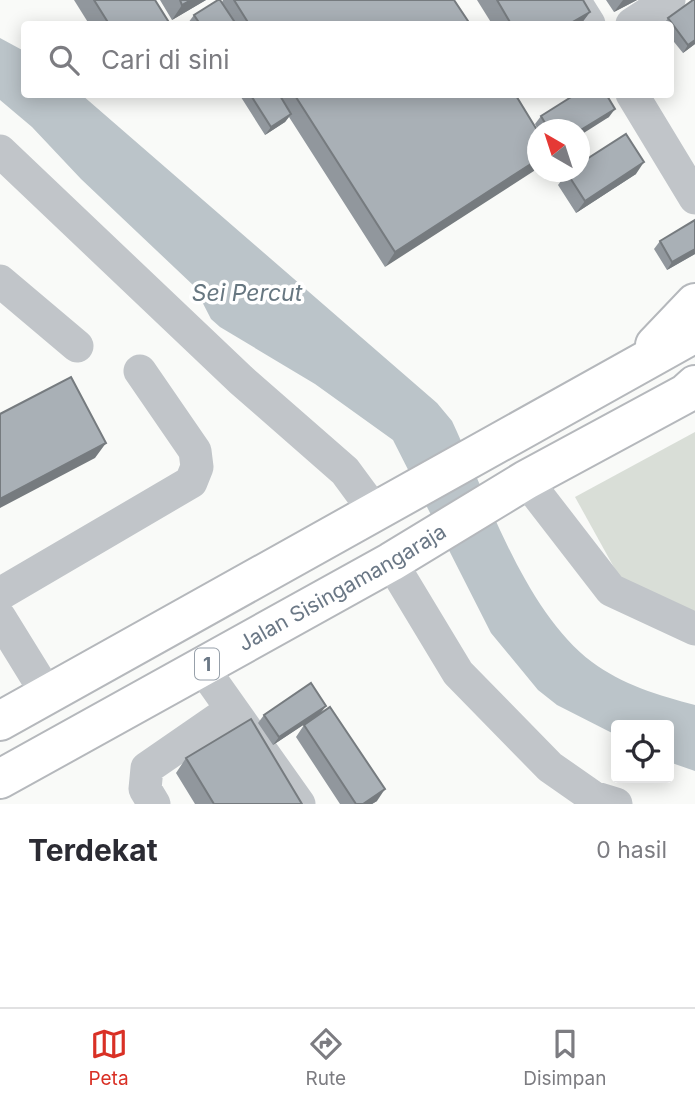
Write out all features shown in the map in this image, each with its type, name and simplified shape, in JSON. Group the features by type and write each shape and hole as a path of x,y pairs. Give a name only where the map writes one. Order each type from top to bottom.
{"highway":[{"path":"640,362 686,309 695,303"},
{"name":"1","path":"0,722 695,332"},
{"name":"Jalan Sisingamangaraja","path":"0,779 402,556 526,480 692,390"}],"street":[{"path":"574,0 587,21"},
{"path":"637,21 669,0"},
{"path":"634,98 695,198"},
{"path":"0,151 241,380 345,471 380,510"},
{"path":"0,281 77,346"},
{"path":"0,594 191,482 197,467 195,452 140,371"},
{"path":"526,480 587,553 596,573 611,590 695,629"},
{"path":"402,556 458,673 550,767 593,797 616,804"},
{"path":"0,618 47,694"},
{"path":"202,667 299,804"},
{"path":"153,804 145,789 147,768 231,710"}],"shaded area":[{"path":"695,432 695,617 626,589 575,497"}],"water":[{"name":"Sei Percut","path":"0,38 21,49 21,98 85,98 437,403 452,421 527,584 568,640 592,662 615,677 695,705 695,771 674,764 674,720 611,720 611,732 557,705 538,690 491,633 393,440 315,384 220,327 211,319 194,286 81,179 32,127 0,100"}],"building":[{"path":"94,0 155,0 168,21 107,21"},
{"path":"220,0 234,21 198,21 194,15"},
{"path":"234,0 454,0 468,21 247,21"},
{"path":"497,0 583,0 590,12 574,21 509,21"},
{"path":"695,0 695,40 688,45 674,26 674,21 668,18"},
{"path":"253,98 281,98 291,114 271,127"},
{"path":"297,98 517,98 530,119 527,119 527,166 395,252"},
{"path":"570,98 608,98 615,109 590,124 590,119 543,119 541,116"},
{"path":"626,134 644,162 585,201 573,182 590,182 590,157"},
{"path":"695,220 695,249 672,262 660,241"},
{"path":"71,377 106,443 0,499 0,414"},
{"path":"311,683 326,706 279,737 264,715"},
{"path":"330,707 385,789 363,804 356,804 304,725"},
{"path":"251,719 302,804 214,804 186,758"}]}
